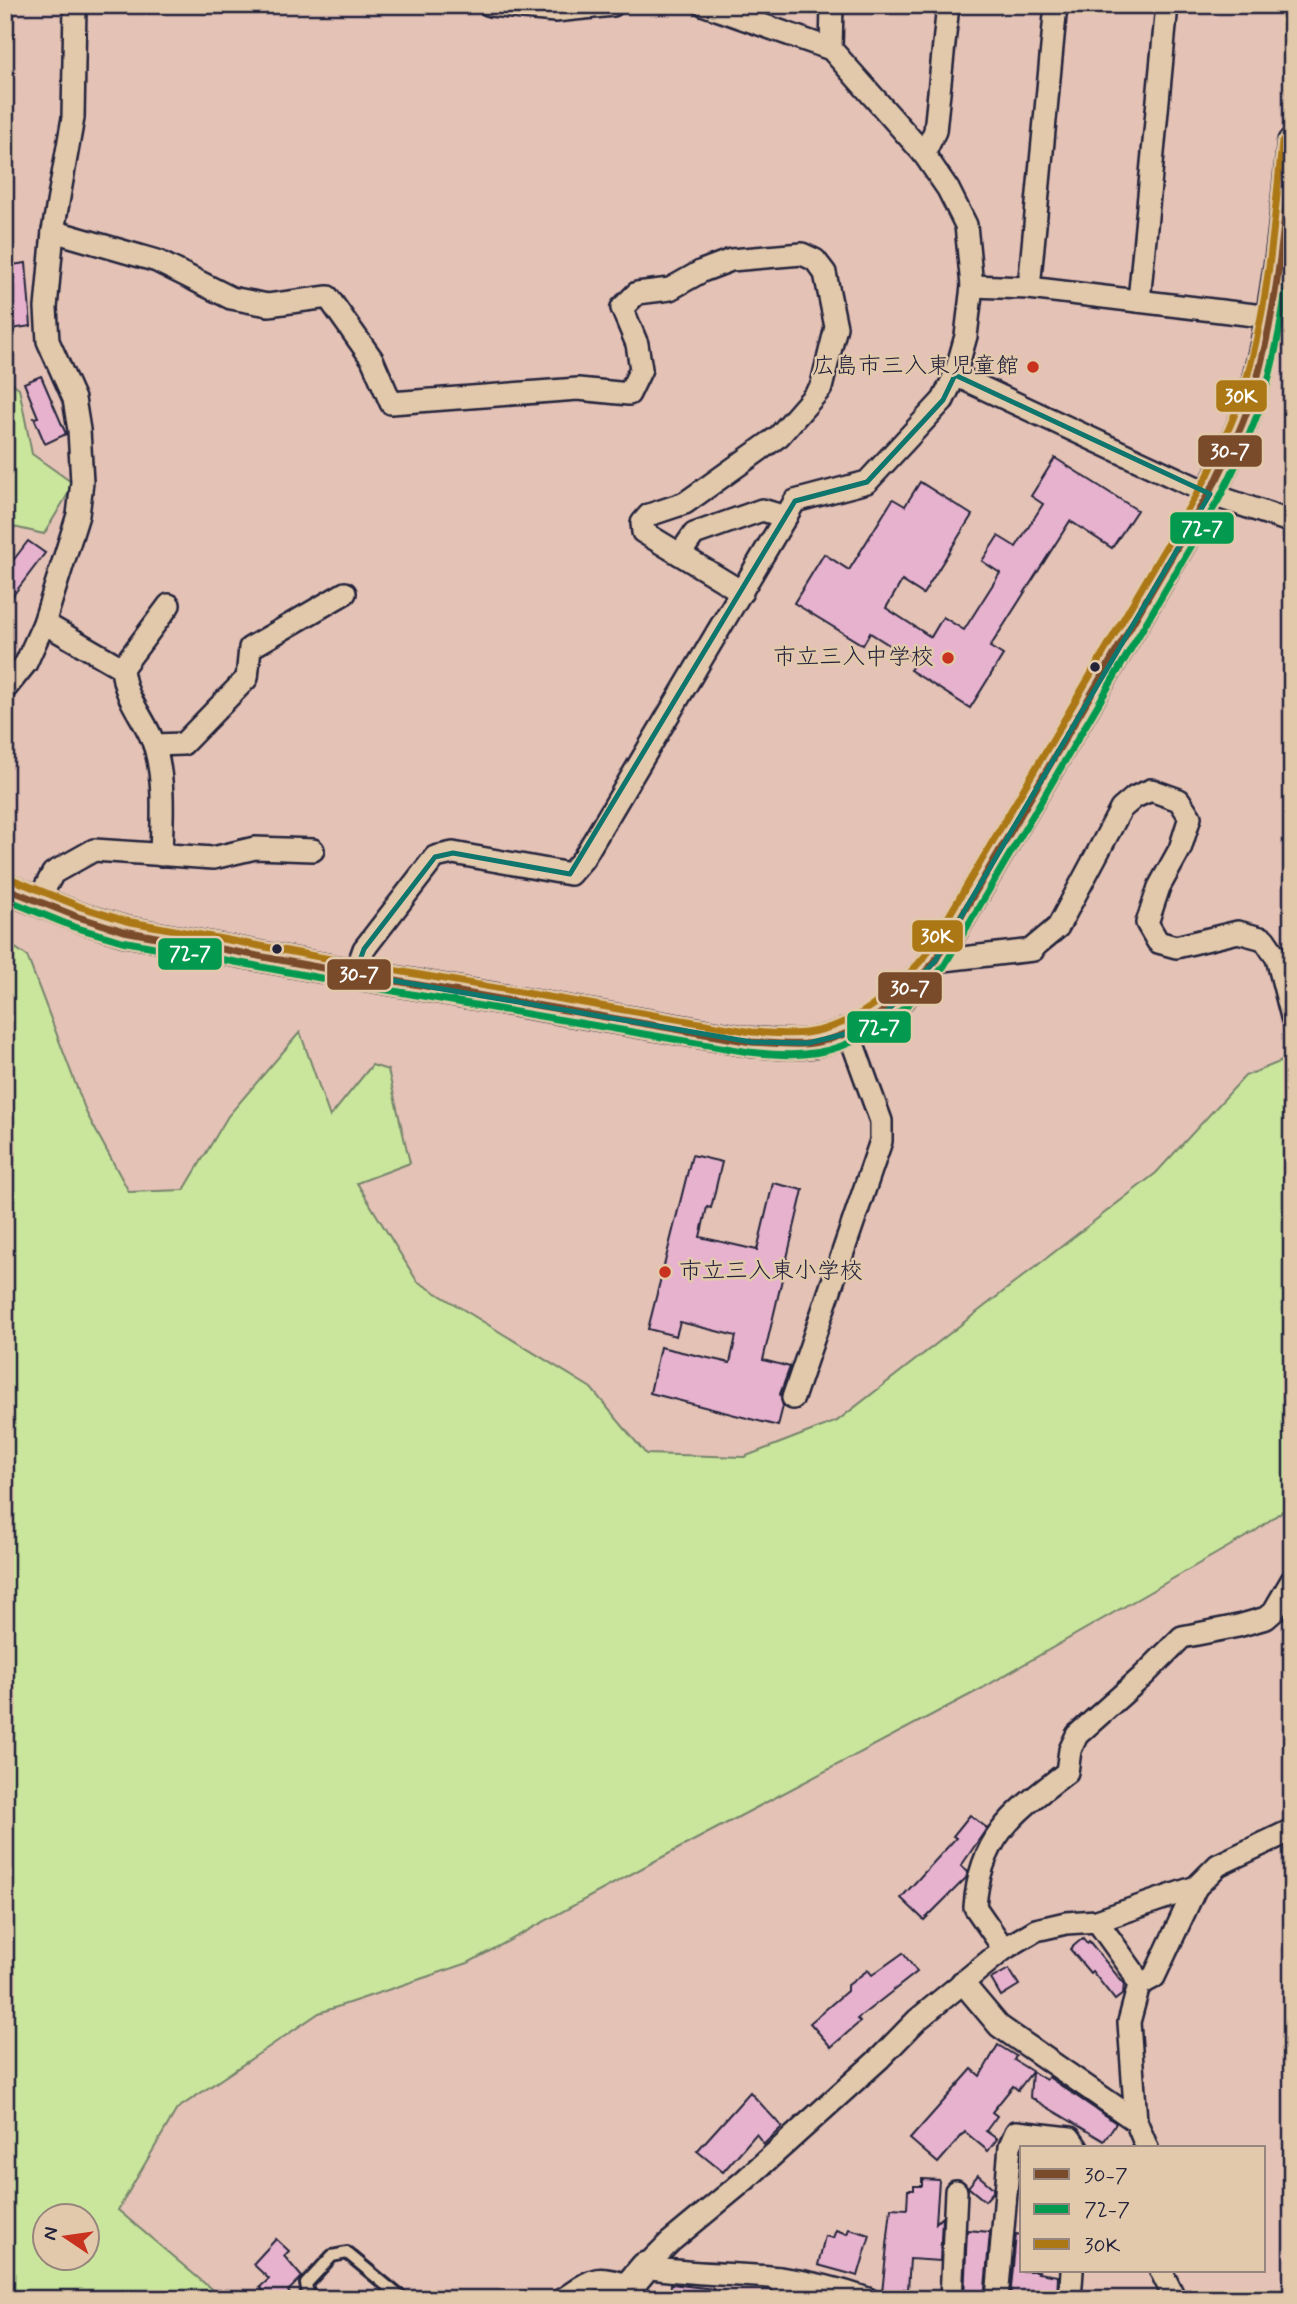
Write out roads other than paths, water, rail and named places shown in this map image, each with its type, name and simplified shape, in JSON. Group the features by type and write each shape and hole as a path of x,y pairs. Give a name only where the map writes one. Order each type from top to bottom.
{"street":[{"path":"5,689 26,663 44,623 78,515 82,482 74,399 48,341 46,308 53,231 73,118 75,5"},
{"path":"490,5 555,11 613,5"},
{"path":"355,974 364,949 435,857 453,853 570,874 583,859 795,501 867,482 943,400 955,375 966,336 972,286 966,225 948,189 924,154 831,49 705,5"},
{"path":"811,5 832,9 831,49"},
{"path":"924,154 935,131 948,5"},
{"path":"1029,288 1056,5"},
{"path":"1139,301 1167,5"},
{"path":"5,888 78,917 124,931 355,974 751,1042 808,1044 849,1033 889,1009 910,991 935,961 1210,494 1239,433 1258,377 1271,317 1291,152"},
{"path":"53,231 158,261 230,298 268,305 328,297 372,359 391,403 578,389 629,394 641,369 637,344 622,308 637,293 670,289 702,271 731,260 802,254 815,260 825,273 836,327 821,387 779,436 685,503 649,515 642,523 643,532 742,592"},
{"path":"972,286 1029,288 1271,317"},
{"path":"955,375 1210,494 1292,522"},
{"path":"680,554 694,534 762,510 786,517"},
{"path":"154,745 183,744 247,678 250,648 345,593"},
{"path":"161,855 163,784 154,745 124,687 122,668 169,605"},
{"path":"44,623 122,668"},
{"path":"935,961 1033,950 1058,927 1121,808 1135,797 1151,790 1179,800 1190,817 1180,849 1159,887 1147,923 1158,942 1176,947 1238,932 1264,939 1277,958 1292,1017"},
{"path":"38,901 53,873 94,850 214,858 255,848 313,850"},
{"path":"793,1398 881,1141 881,1121 849,1033"},
{"path":"1004,1948 975,1907 976,1887 984,1858 1002,1829 1018,1810 1067,1772 1070,1750 1077,1735 1182,1637 1266,1618 1274,1611 1292,1580"},
{"path":"1139,1985 1154,1977 1195,1887 1218,1866 1292,1830"},
{"path":"631,2284 670,2242 745,2180 880,2059 917,2020 1004,1948 1036,1930 1066,1923 1097,1921 1195,1887"},
{"path":"1097,1921 1132,1970 1139,1985 1129,2022 1136,2121 1146,2146"},
{"path":"962,1982 999,2026 1136,2121"},
{"path":"997,2299 1010,2146 1016,2132 1070,2138 1076,2146"},
{"path":"951,2299 956,2191"},
{"path":"1070,2299 1072,2272"},
{"path":"1162,2272 1175,2299"},
{"path":"563,2299 593,2279 607,2278 631,2284 684,2273 779,2278 836,2288 868,2299"},
{"path":"779,2278 788,2299"}],"lane":[{"path":"309,2299 306,2284 332,2256 347,2253 403,2299"}],"place":[{"name":"広島市三入東児童館","path":"1033,367"},
{"name":"市立三入中学校","path":"948,658"},
{"name":"市立三入東小学校","path":"665,1272"}]}
